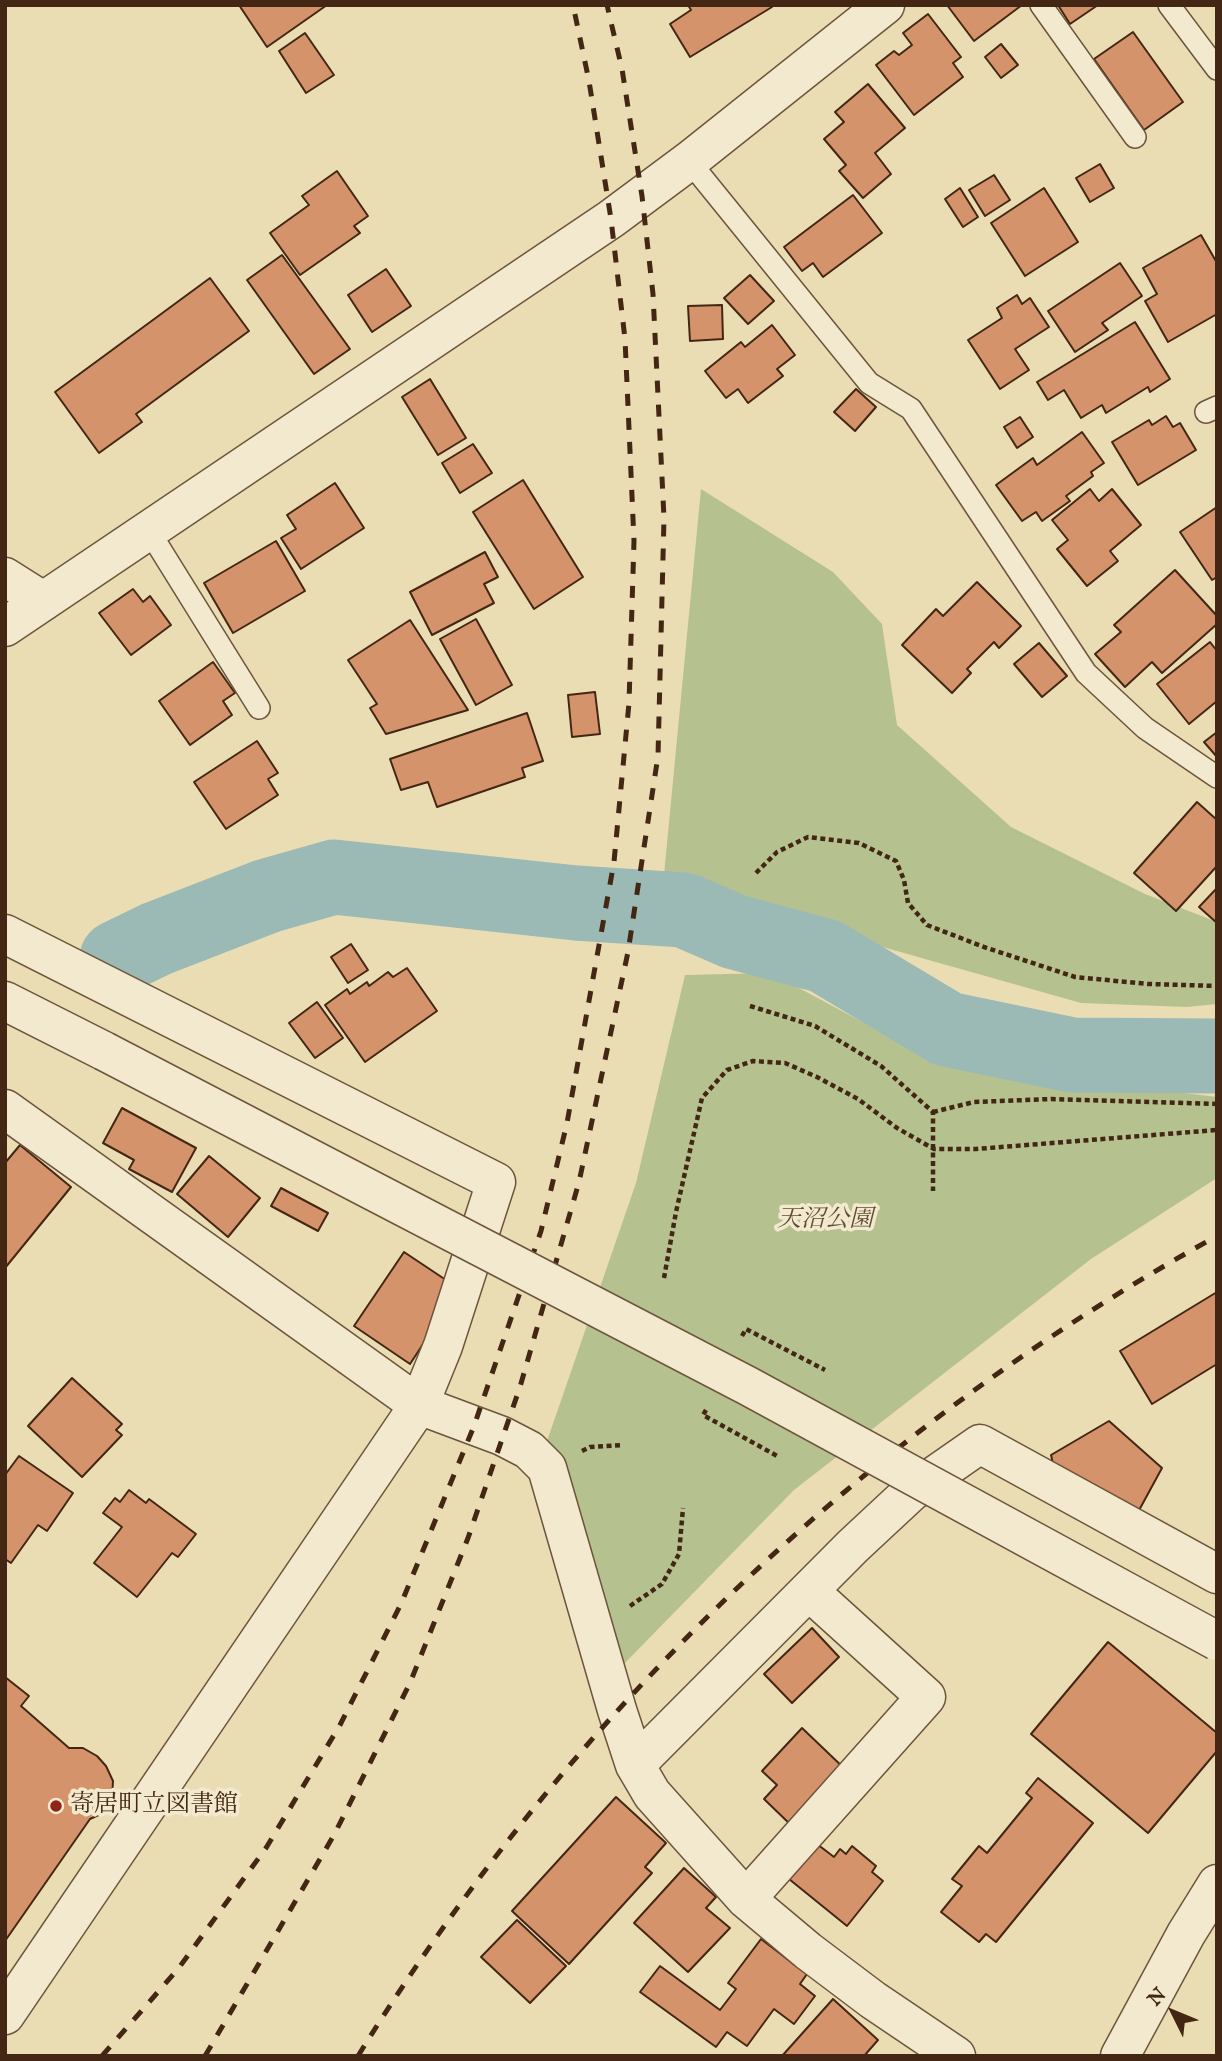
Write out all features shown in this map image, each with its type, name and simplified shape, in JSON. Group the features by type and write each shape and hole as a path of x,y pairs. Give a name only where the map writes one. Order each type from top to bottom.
{"street":[{"path":"5,627 611,219 689,161 885,5"},
{"path":"5,577 43,601"},
{"path":"5,934 496,1182 443,1346 419,1405 5,2015"},
{"path":"5,1001 748,1386 1217,1641"},
{"path":"5,1110 419,1405 502,1436 529,1450 547,1468 635,1765 652,1794 746,1899 808,1951 873,2000 956,2056"},
{"path":"635,1765 911,1492 981,1444 1217,1574"},
{"path":"746,1899 926,1697 809,1591"},
{"path":"1120,2056 1186,1934 1217,1884"}],"lane":[{"path":"1041,5 1135,136"},
{"path":"1169,5 1217,69"},
{"path":"689,161 869,383 911,409 1086,673 1145,728 1217,776"},
{"path":"149,531 259,708"}],"path":[{"path":"756,873 778,852 808,837 859,843 896,861 904,880 908,903 927,925 984,947 1076,976 1148,984 1217,986"},
{"path":"750,1006 815,1026 881,1066 933,1112 933,1191"},
{"path":"664,1278 702,1098 727,1070 753,1061 785,1063 858,1099 897,1128 934,1149 976,1149 1217,1130"},
{"path":"933,1112 974,1102 1051,1099 1217,1104"},
{"path":"739,1343 746,1329 825,1370"},
{"path":"712,1401 703,1415 779,1457"},
{"path":"588,1612 630,1605 662,1584 679,1554 683,1508"}],"green space":[{"path":"701,489 833,572 882,624 897,725 1011,827 1145,894 1217,922 1217,1004 1187,1007 1081,1003 663,885"},
{"name":"天沼公園","path":"771,973 939,1063 1217,1097 1217,1178 1091,1259 794,1490 621,1667 546,1444 636,1183 685,975"}],"building":[{"path":"239,5 327,5 267,47"},
{"path":"688,5 772,7 690,57 670,24 691,10"},
{"path":"947,5 1022,5 974,41"},
{"path":"1058,5 1098,5 1070,24"},
{"path":"928,14 961,57 953,63 963,77 914,115 876,65 894,51 899,55 912,45 903,33"},
{"path":"1133,32 1183,102 1144,130 1094,59"},
{"path":"305,33 334,75 306,93 279,51"},
{"path":"1001,44 1018,65 1001,78 985,57"},
{"path":"868,84 905,128 875,153 891,174 863,198 839,171 846,165 824,139 844,122 835,112"},
{"path":"1100,164 1114,188 1090,202 1076,178"},
{"path":"337,171 368,216 354,226 360,233 300,275 270,233 309,205 302,196"},
{"path":"994,175 1010,200 985,216 969,190"},
{"path":"960,188 978,217 963,227 945,199"},
{"path":"1044,188 1078,242 1025,276 991,223"},
{"path":"853,195 882,233 823,277 813,263 802,271 784,247"},
{"path":"1201,235 1217,263 1217,314 1168,342 1145,301 1157,294 1143,268"},
{"path":"282,255 350,349 314,374 247,280"},
{"path":"1120,263 1142,296 1102,323 1108,330 1075,352 1048,311"},
{"path":"386,269 411,306 372,332 348,295"},
{"path":"750,275 774,301 748,324 724,298"},
{"path":"210,278 249,331 136,414 142,422 99,453 55,392"},
{"path":"1017,295 1022,304 1030,298 1049,327 1015,349 1029,370 1000,389 968,340 1002,318 997,308"},
{"path":"722,305 723,339 690,341 688,306"},
{"path":"1135,322 1170,379 1150,392 1148,387 1106,413 1102,405 1081,418 1064,390 1048,400 1037,382"},
{"path":"772,325 795,355 777,369 783,376 748,403 738,389 726,398 705,371 741,342 745,347"},
{"path":"430,379 466,438 438,455 402,397"},
{"path":"856,389 876,407 855,431 834,412"},
{"path":"1166,416 1173,427 1180,423 1196,450 1138,485 1112,442 1149,420 1152,425"},
{"path":"1020,417 1033,437 1017,448 1004,427"},
{"path":"1082,432 1104,463 1091,472 1093,476 1066,496 1070,501 1042,521 1036,512 1022,521 996,485 1033,458 1037,465"},
{"path":"473,444 492,473 460,493 442,463"},
{"path":"523,480 583,577 534,609 473,512"},
{"path":"335,483 364,528 301,569 281,538 296,529 287,515"},
{"path":"1090,489 1099,501 1112,489 1141,525 1110,551 1118,561 1087,586 1057,549 1068,540 1052,520"},
{"path":"1217,507 1217,577 1212,580 1180,532"},
{"path":"276,541 305,591 233,633 204,583"},
{"path":"485,552 498,577 484,584 494,603 432,635 410,592"},
{"path":"1175,570 1217,616 1217,624 1162,673 1152,662 1125,687 1095,654 1121,632 1114,625"},
{"path":"977,582 1021,626 999,648 994,642 967,669 971,673 952,693 902,645 936,609 943,616"},
{"path":"133,589 143,602 150,596 171,625 131,655 99,613"},
{"path":"476,619 512,685 476,705 440,639"},
{"path":"410,620 468,710 386,734 370,708 377,704 348,660"},
{"path":"1210,642 1217,651 1217,701 1189,724 1157,684"},
{"path":"1039,643 1067,676 1042,697 1014,664"},
{"path":"213,662 235,693 223,701 232,715 190,745 159,701"},
{"path":"595,692 600,734 572,737 568,695"},
{"path":"527,713 543,761 522,768 525,777 437,807 428,782 401,790 390,759"},
{"path":"1217,732 1217,757 1204,742"},
{"path":"257,741 278,773 268,779 278,795 226,829 194,782"},
{"path":"1197,802 1217,820 1217,866 1176,911 1134,873"},
{"path":"1217,888 1217,923 1199,907"},
{"path":"351,944 368,970 348,983 331,957"},
{"path":"407,968 437,1011 365,1062 325,1005 347,989 350,994 367,982 369,986 388,972 393,977"},
{"path":"317,1002 343,1038 315,1058 289,1023"},
{"path":"122,1108 196,1148 172,1192 129,1169 134,1160 103,1143"},
{"path":"20,1145 71,1187 5,1268 5,1163"},
{"path":"209,1156 260,1198 228,1237 177,1194"},
{"path":"281,1188 328,1213 318,1231 271,1206"},
{"path":"404,1252 449,1282 450,1303 410,1364 354,1326"},
{"path":"1217,1292 1217,1364 1152,1404 1120,1351"},
{"path":"72,1378 122,1424 116,1430 122,1435 82,1477 28,1426"},
{"path":"1109,1421 1162,1468 1137,1514 1054,1468 1051,1455"},
{"path":"19,1456 73,1493 47,1531 38,1525 11,1563 5,1559 5,1475"},
{"path":"129,1490 146,1503 149,1499 196,1534 178,1557 172,1553 137,1597 94,1563 122,1527 103,1513 115,1498 120,1502"},
{"path":"812,1628 839,1657 792,1703 764,1674"},
{"path":"1108,1642 1217,1733 1217,1751 1148,1833 1031,1734"},
{"name":"寄居町立図書館","path":"5,1677 29,1696 21,1706 69,1748 83,1748 97,1756 106,1766 113,1781 112,1799 103,1813 90,1819 5,1941"},
{"path":"802,1728 847,1771 793,1827 764,1799 777,1785 762,1771"},
{"path":"1038,1778 1093,1823 996,1942 986,1934 979,1942 941,1912 962,1886 952,1879 979,1846 987,1853 1032,1798 1026,1793"},
{"path":"616,1797 666,1843 645,1867 652,1873 569,1964 512,1911"},
{"path":"817,1844 834,1857 840,1849 846,1854 852,1846 876,1866 872,1872 883,1881 847,1926 789,1879"},
{"path":"684,1868 716,1897 706,1908 730,1928 688,1972 634,1923"},
{"path":"517,1920 566,1966 530,2003 481,1957"},
{"path":"761,1939 807,1974 800,1984 815,1996 794,2024 774,2009 747,2046 727,2032 716,2047 640,1992 660,1966 720,2010 736,1989 728,1983"},
{"path":"833,1999 878,2040 864,2056 782,2056"}],"waterway":[{"path":"117,958 156,939 267,896 334,877 576,903 684,910 735,932 825,956 947,1029 1072,1055 1217,1056"}],"railway":[{"path":"102,2056 178,1969 266,1848 340,1725 401,1604 474,1426 541,1231 567,1123 614,862 629,703 634,541 625,339 611,219 589,81 573,5"},
{"path":"205,2056 334,1835 410,1683 468,1538 520,1387 579,1182 628,952 658,756 664,518 653,294 642,196 622,69 607,5"},
{"path":"358,2056 441,1931 532,1811 630,1697 735,1590 846,1491 964,1398 1088,1313 1217,1236"}],"place":[{"name":"寄居町立図書館","path":"56,1806"}]}
